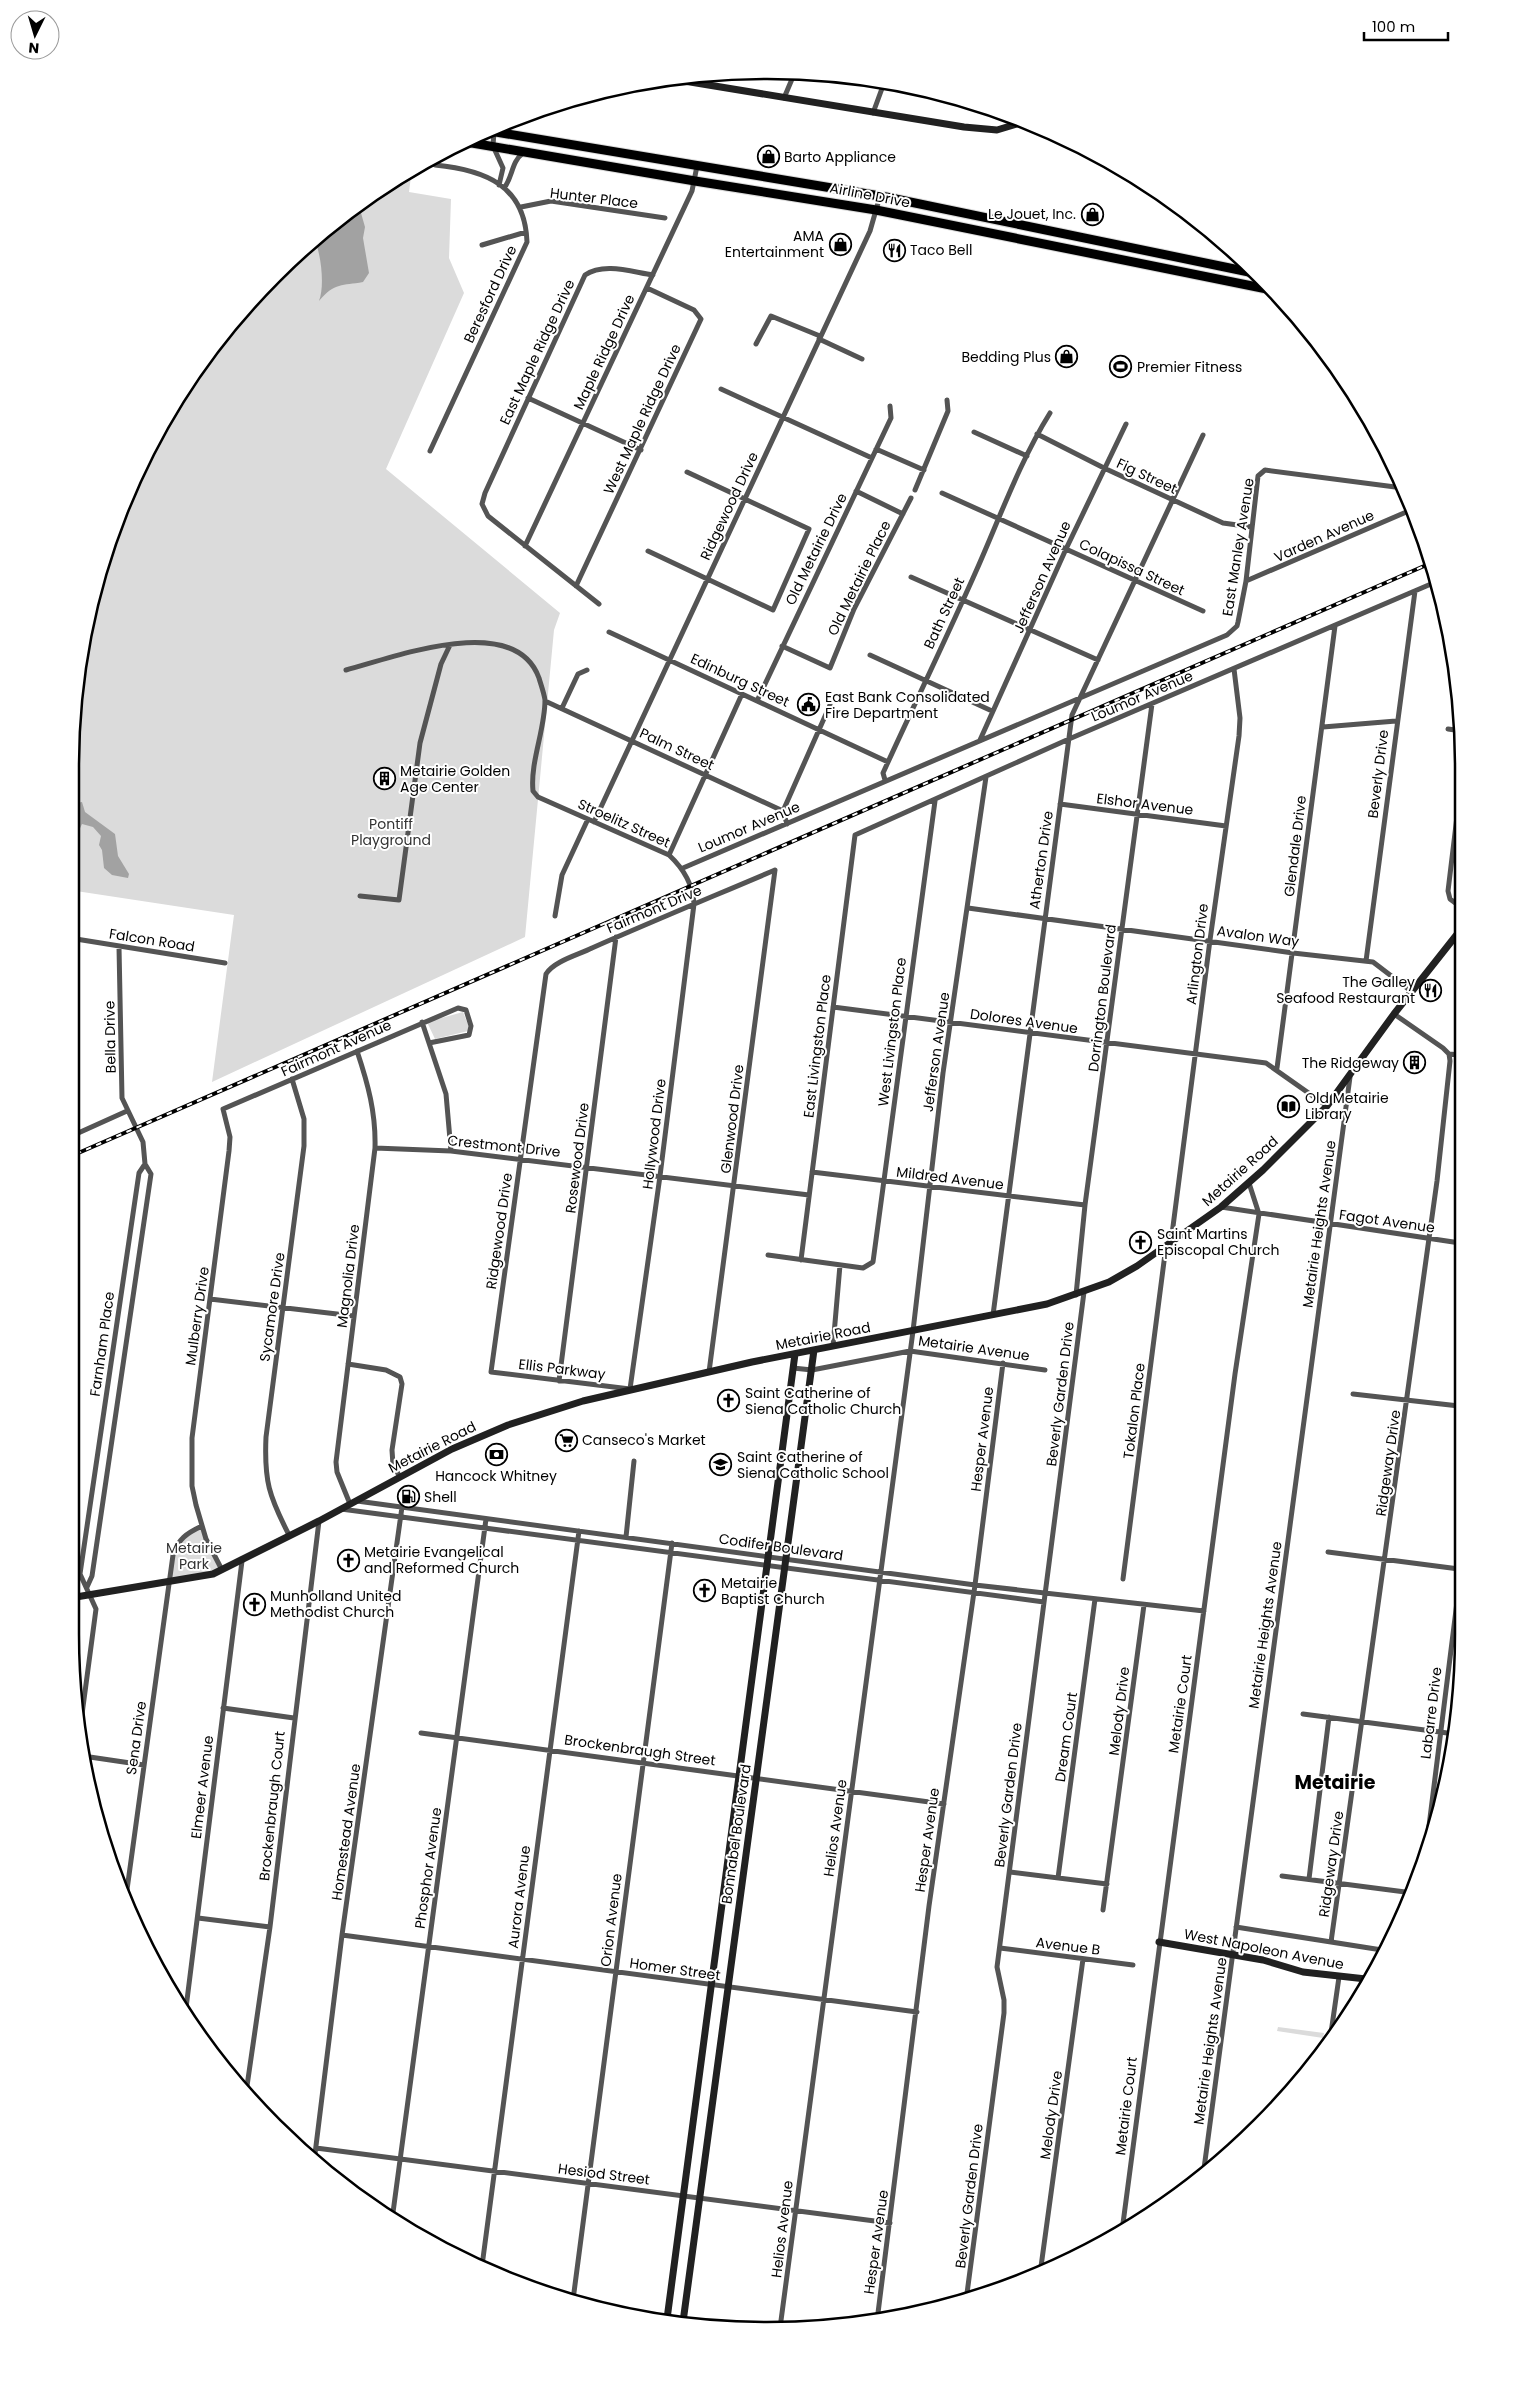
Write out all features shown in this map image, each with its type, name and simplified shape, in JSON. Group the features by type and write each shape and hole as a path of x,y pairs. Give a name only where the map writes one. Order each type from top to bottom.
{"highway":[{"name":"Airline Drive","path":"501,132 880,196 1244,271"},
{"name":"Airline Drive","path":"477,144 695,182 876,210 1261,288"},
{"path":"1224,281 1227,267"}],"main road":[{"path":"702,82 784,98 964,127 997,130 1014,125"},
{"name":"Metairie Road","path":"79,1597 170,1583 222,1570 319,1521 452,1449 508,1425 583,1401 709,1372 993,1315 1076,1295 1109,1282 1169,1244 1221,1207 1327,1106 1350,1077 1411,990 1455,937"},
{"name":"Bonnabel Boulevard","path":"684,2317 814,1350"},
{"name":"Bonnabel Boulevard","path":"668,2315 795,1354"},
{"name":"West Napoleon Avenue","path":"1159,1942 1263,1960 1303,1972 1363,1979"}],"street":[{"path":"784,98 792,80"},
{"path":"874,113 882,89"},
{"path":"492,137 492,146 502,164 499,185"},
{"path":"504,188 510,178 514,162 525,152"},
{"path":"435,165 461,167 481,174 514,196 521,207"},
{"name":"Maple Ridge Drive","path":"524,546 692,192 697,166"},
{"name":"Ridgewood Drive","path":"594,822 634,741 782,417 870,231 880,196"},
{"name":"Hunter Place","path":"521,207 551,201 665,218"},
{"name":"Beresford Drive","path":"430,451 524,250 526,232 521,207"},
{"path":"482,245 526,232"},
{"name":"East Maple Ridge Drive","path":"524,546 488,516 482,503 585,275 594,269 608,268 653,275"},
{"name":"West Maple Ridge Drive","path":"576,586 701,319 694,310 647,288"},
{"path":"756,344 771,316 862,359"},
{"path":"721,389 872,458"},
{"path":"528,398 641,450"},
{"path":"915,490 948,411 948,400"},
{"name":"Old Metairie Drive","path":"757,701 891,418 890,406"},
{"path":"1037,434 1050,413"},
{"name":"Jefferson Avenue","path":"980,741 1066,549 1126,424"},
{"path":"974,432 1027,456"},
{"name":"Bath Street","path":"885,780 883,773 964,600 1037,434"},
{"name":"Fig Street","path":"1037,434 1104,468 1223,523 1252,527"},
{"name":"Atherton Drive","path":"993,1315 1072,715 1203,435"},
{"path":"876,449 924,470"},
{"path":"648,551 773,610 809,529 687,472"},
{"name":"East Manley Avenue","path":"1237,626 1246,581 1258,476 1262,472 1395,487"},
{"path":"856,491 903,514"},
{"name":"Colapissa Street","path":"942,493 1203,612"},
{"name":"Old Metairie Place","path":"782,646 830,668 854,609 911,498"},
{"name":"Varden Avenue","path":"1246,581 1406,512"},
{"path":"524,546 599,604"},
{"path":"911,577 1098,660"},
{"name":"Loumor Avenue","path":"855,835 935,801 1068,739 1431,584"},
{"name":"Beverly Drive","path":"1366,961 1396,721 1415,591"},
{"name":"Loumor Avenue","path":"682,868 1227,635 1237,626"},
{"name":"Glendale Drive","path":"1277,1068 1335,626"},
{"name":"Edinburg Street","path":"609,632 888,762"},
{"path":"346,670 435,647 480,641 502,645 518,651 535,668 545,701"},
{"path":"360,896 399,900 420,743 441,664 450,645"},
{"path":"870,655 992,711"},
{"name":"Arlington Drive","path":"1169,1244 1197,1054 1210,940 1240,728 1234,669"},
{"path":"562,708 578,674 587,670"},
{"path":"669,855 742,694"},
{"name":"Palm Street","path":"545,701 783,811"},
{"name":"Stroelitz Street","path":"545,701 533,788 538,797 669,855 682,868 689,882"},
{"name":"Dorrington Boulevard","path":"1076,1295 1085,1205 1152,704"},
{"path":"787,824 783,811 830,705"},
{"path":"1323,727 1396,721"},
{"path":"1448,729 1454,730"},
{"name":"Jefferson Avenue","path":"913,1331 928,1187 986,777"},
{"name":"West Livingston Place","path":"840,1265 863,1268 871,1265 875,1258 905,1016 935,801"},
{"name":"Elshor Avenue","path":"1060,804 1226,826"},
{"path":"556,916 562,875 588,819"},
{"path":"1455,833 1448,891 1450,899 1455,903"},
{"name":"East Livingston Place","path":"801,1260 855,835"},
{"name":"Fairmont Drive","path":"546,974 554,966 775,870"},
{"name":"Glenwood Drive","path":"709,1372 775,870"},
{"name":"Hollywood Drive","path":"630,1389 660,1176 694,904 693,892 689,882"},
{"name":"Avalon Way","path":"968,908 1377,963 1411,990"},
{"name":"Rosewood Drive","path":"559,1381 616,938"},
{"name":"Falcon Road","path":"79,940 225,963"},
{"name":"Bella Drive","path":"119,947 122,1098 134,1124"},
{"name":"Ridgewood Drive","path":"491,1372 546,974"},
{"name":"Dolores Avenue","path":"833,1007 1197,1054 1271,1065 1277,1068"},
{"name":"Fairmont Avenue","path":"223,1109 422,1022 458,1008 466,1010 471,1026 469,1035 429,1043"},
{"path":"1394,1014 1449,1054 1455,1054"},
{"path":"422,1022 446,1094 451,1151"},
{"name":"Magnolia Drive","path":"353,1502 337,1472 336,1462 375,1148 373,1105 357,1051"},
{"name":"Ridgeway Drive","path":"1331,1942 1408,1400 1429,1239 1450,1061 1449,1054"},
{"path":"1277,1068 1327,1106"},
{"name":"Metairie Heights Avenue","path":"1205,2165 1350,1077"},
{"name":"Sycamore Drive","path":"289,1535 272,1504 265,1462 266,1437 304,1146 304,1119 292,1080"},
{"name":"Mulberry Drive","path":"222,1570 206,1539 192,1486 192,1438 229,1151 230,1137 223,1109"},
{"path":"79,1133 127,1111"},
{"name":"Farnham Place","path":"87,1587 92,1576 151,1174 145,1164 143,1142 134,1124"},
{"name":"Crestmont Drive","path":"375,1148 451,1151 520,1158 810,1195"},
{"name":"Farnham Place","path":"83,1706 96,1609 87,1587 82,1583 80,1574 139,1173 145,1164"},
{"name":"Mildred Avenue","path":"812,1172 1085,1205"},
{"path":"1248,1183 1260,1214"},
{"name":"Fagot Avenue","path":"1221,1207 1330,1225 1455,1242"},
{"name":"Metairie Court","path":"1123,2222 1235,1374 1260,1214"},
{"name":"Tokalon Place","path":"1123,1579 1169,1244"},
{"path":"768,1254 840,1265 833,1346"},
{"name":"Beverly Garden Drive","path":"967,2292 1004,2013 1004,2000 997,1967 1084,1292"},
{"path":"210,1299 354,1316"},
{"name":"Helios Avenue","path":"781,2322 913,1331"},
{"name":"Metairie Avenue","path":"793,1368 812,1370 910,1351 1003,1362 1045,1370"},
{"name":"Hesper Avenue","path":"878,2313 916,2012 975,1585 1003,1362"},
{"path":"348,1364 386,1370 400,1377 402,1384 392,1458 400,1477"},
{"name":"Ellis Parkway","path":"491,1372 630,1389"},
{"path":"1353,1394 1455,1405"},
{"path":"626,1537 634,1461"},
{"name":"Codifer Boulevard","path":"353,1502 672,1543 975,1585 1204,1611"},
{"name":"Homestead Avenue","path":"315,2153 342,1935 402,1507"},
{"name":"Codifer Boulevard","path":"341,1509 1044,1602"},
{"name":"Phosphor Avenue","path":"393,2211 486,1519"},
{"name":"Brockenbraugh Court","path":"247,2085 270,1927 319,1521"},
{"path":"170,1583 176,1546 185,1534 202,1526"},
{"name":"Aurora Avenue","path":"483,2260 579,1531"},
{"name":"Orion Avenue","path":"574,2294 672,1543"},
{"path":"1328,1552 1455,1570"},
{"name":"Elmeer Avenue","path":"187,2003 242,1560"},
{"name":"Sena Drive","path":"127,1887 170,1583"},
{"name":"Dream Court","path":"1058,1878 1095,1599"},
{"name":"Melody Drive","path":"1103,1910 1144,1604"},
{"name":"Labarre Drive","path":"1428,1824 1455,1617"},
{"path":"223,1708 294,1718"},
{"path":"1303,1714 1448,1733"},
{"path":"1309,1879 1329,1717"},
{"name":"Brockenbraugh Street","path":"421,1733 944,1804"},
{"path":"90,1757 144,1765"},
{"path":"1010,1872 1107,1884"},
{"path":"1282,1876 1405,1892"},
{"path":"198,1918 270,1927"},
{"path":"1236,1927 1378,1949"},
{"name":"Homer Street","path":"342,1935 916,2012"},
{"name":"Avenue B","path":"1000,1948 1133,1965"},
{"name":"Melody Drive","path":"1041,2265 1083,1959"},
{"path":"1332,2026 1339,1977"},
{"name":"Hesiod Street","path":"316,2148 890,2223"}],"green space":[{"name":"Pontiff Playground","path":"411,179 409,192 451,199 449,258 464,293 386,469 560,613 554,630 525,937 212,1082 234,915 79,891 80,722 92,633 102,589 115,546 131,504 150,463 171,423 221,348 280,280 313,250 348,221"},
{"path":"463,1012 469,1027 468,1031 435,1039 427,1022"},
{"name":"Metairie Park","path":"202,1526 222,1570 169,1583 176,1548 192,1531"},
{"path":"1278,2027 1324,2033 1323,2038 1277,2031"}],"shaded area":[{"path":"361,212 365,227 363,238 369,273 363,282 334,288 319,301 322,287 317,247"},
{"path":"79,802 82,802 85,812 115,834 118,856 129,874 128,878 112,875 104,868 102,850 99,845 101,836 93,827 82,824 79,830"}],"railway":[{"path":"79,1153 1425,566"}],"place":[{"name":"Barto Appliance","path":"768,157"},
{"name":"Le Jouet, Inc.","path":"1092,214"},
{"name":"AMA Entertainment","path":"840,244"},
{"name":"Taco Bell","path":"894,250"},
{"name":"Bedding Plus","path":"1067,357"},
{"name":"Premier Fitness","path":"1121,367"},
{"name":"East Bank Consolidated Fire Department","path":"809,705"},
{"name":"Metairie Golden Age Center","path":"384,779"},
{"name":"The Galley Seafood Restaurant","path":"1431,990"},
{"name":"The Ridgeway","path":"1415,1063"},
{"name":"Old Metairie Library","path":"1289,1106"},
{"name":"Saint Martins Episcopal Church","path":"1141,1242"},
{"name":"Saint Catherine of Siena Catholic Church","path":"729,1401"},
{"name":"Canseco's Market","path":"566,1440"},
{"name":"Hancock Whitney","path":"496,1454"},
{"name":"Saint Catherine of Siena Catholic School","path":"721,1465"},
{"name":"Shell","path":"408,1497"},
{"name":"Metairie Evangelical and Reformed Church","path":"348,1560"},
{"name":"Metairie Baptist Church","path":"705,1591"},
{"name":"Munholland United Methodist Church","path":"254,1604"}],"district":[{"name":"Metairie","path":"1335,1782"}]}
